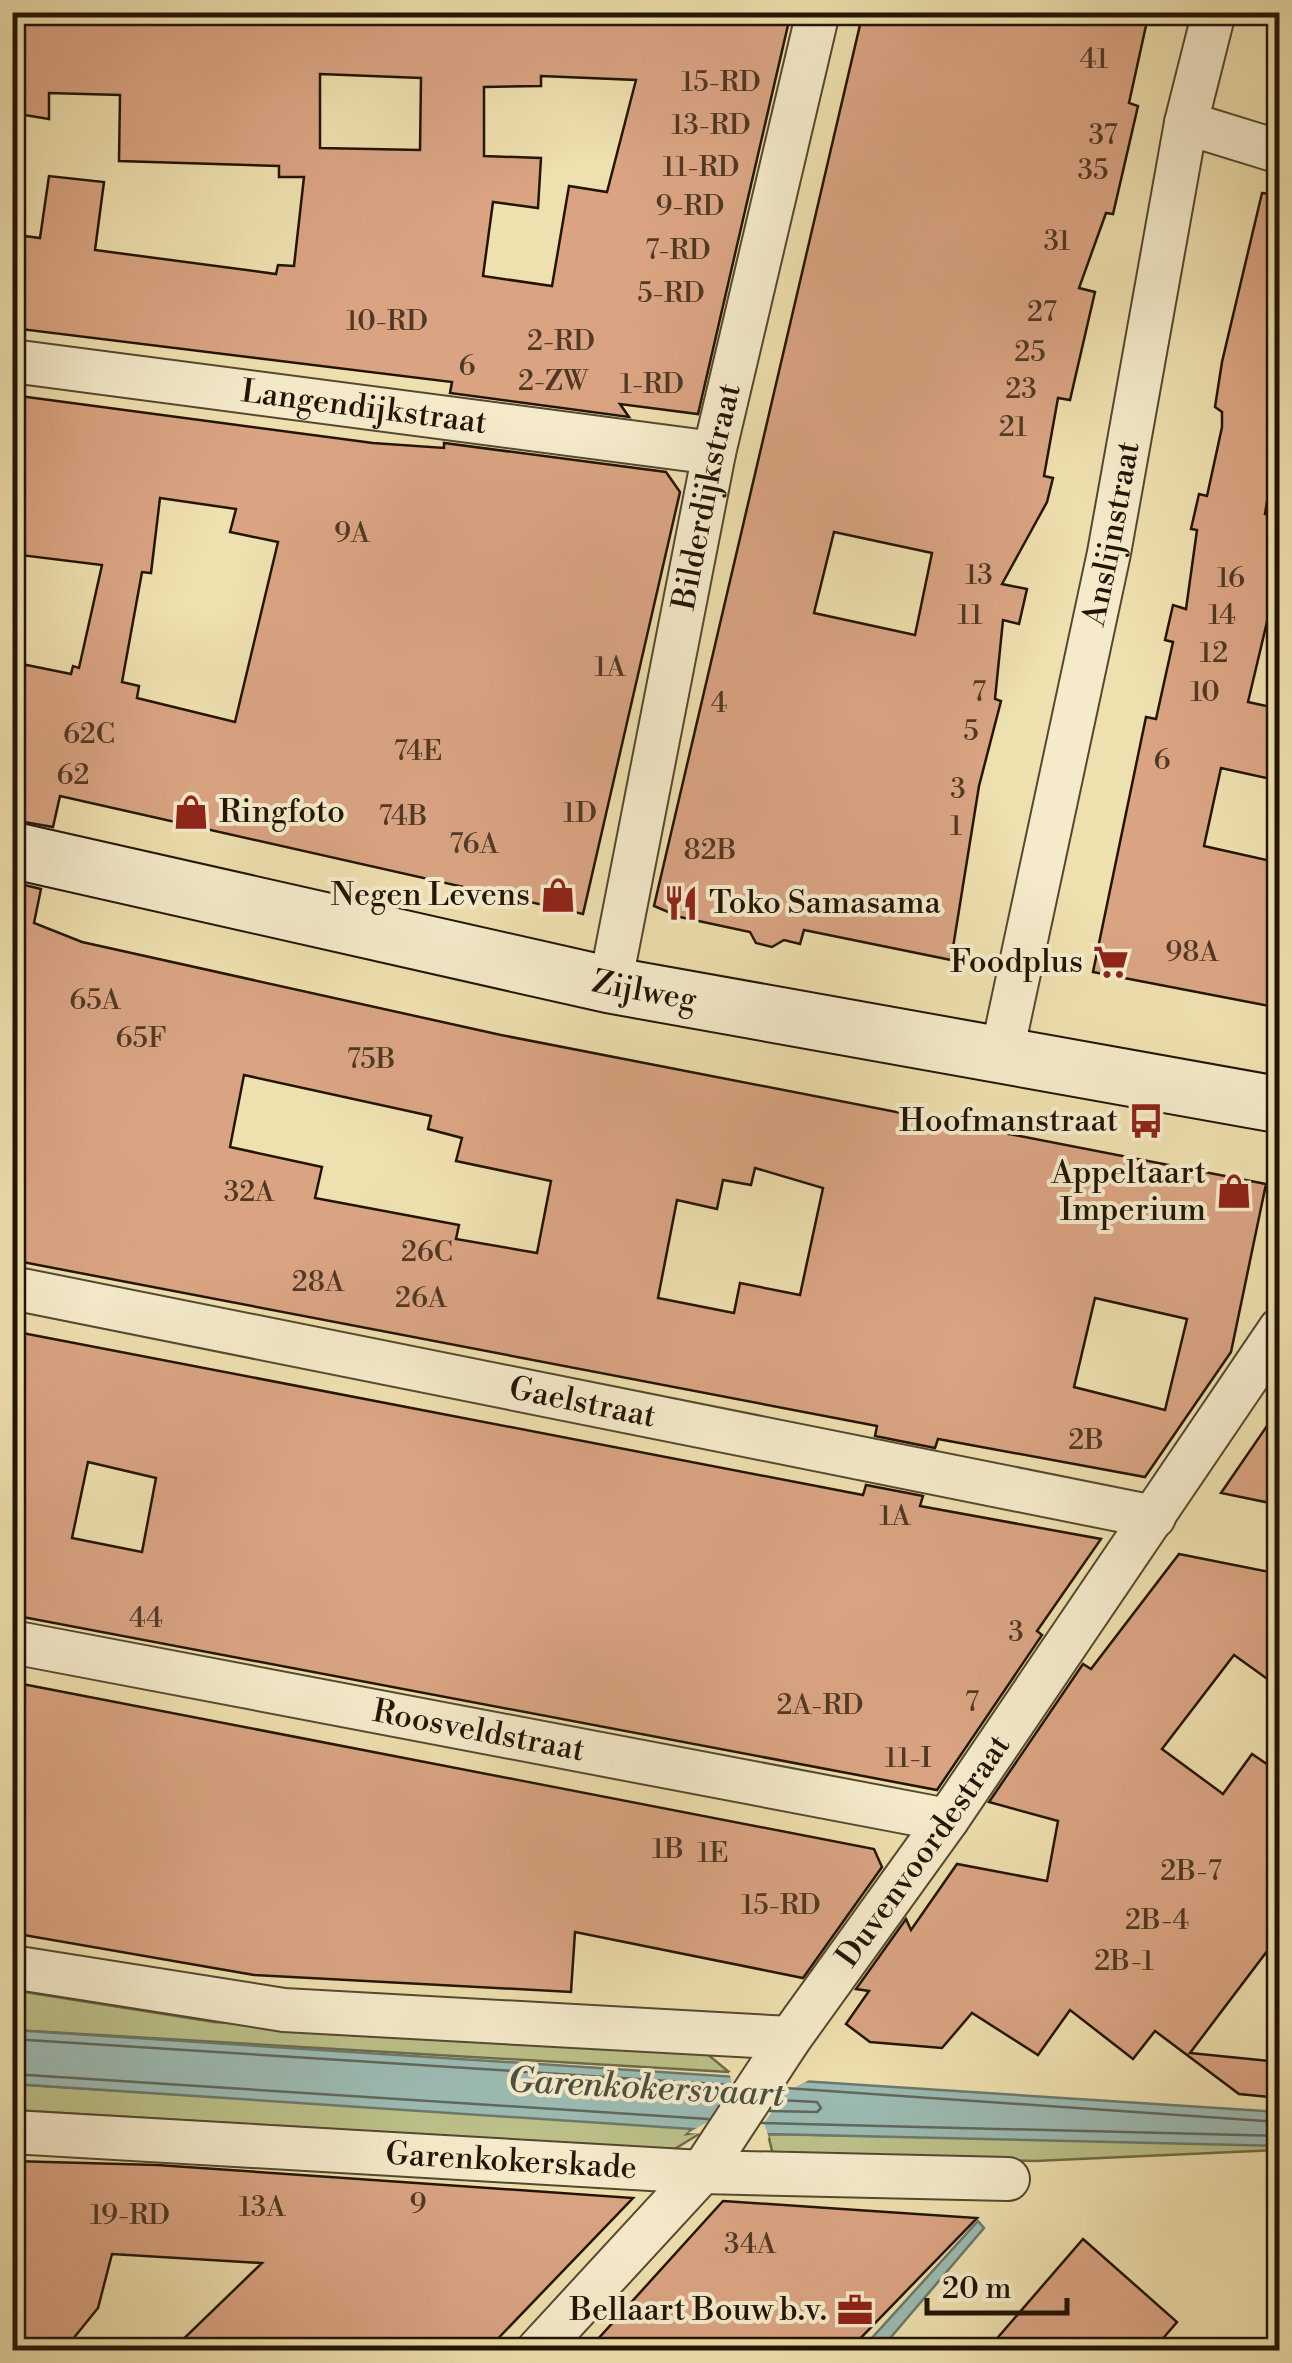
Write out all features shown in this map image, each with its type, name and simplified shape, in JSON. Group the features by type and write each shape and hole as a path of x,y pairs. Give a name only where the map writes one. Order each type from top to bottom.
{"main road":[{"name":"Zijlweg","path":"12,850 610,985 1002,1052 1280,1105"}],"street":[{"name":"Bilderdijkstraat","path":"610,985 714,453 818,12"},
{"name":"Anslijnstraat","path":"1002,1052 1109,553 1186,122 1214,12"},
{"path":"1186,122 1280,152"},
{"name":"Langendijkstraat","path":"12,361 714,453"},
{"name":"Gaelstraat","path":"12,1288 1154,1517"},
{"name":"Duvenvoordestraat","path":"538,2350 702,2172 778,2055 947,1820 1280,1328"},
{"name":"Roosveldstraat","path":"12,1642 947,1820"},
{"path":"12,1967 284,2010 778,2055"},
{"name":"Garenkokerskade","path":"12,2132 702,2172 1008,2179"}],"green space":[{"path":"12,1990 214,2022 706,2053 729,2072 13,2030"},
{"path":"12,2084 694,2127 687,2134 704,2131 673,2150 13,2110"},
{"path":"768,2134 1230,2143 1279,2146 1279,2150 1035,2161 773,2155"}],"water":[{"name":"Garenkokersvaart","path":"12,2030 1279,2112 1279,2146 768,2134 13,2084"},
{"path":"978,2221 984,2228 880,2350 861,2350"}],"pier":[{"path":"729,2072 809,2075 811,2079 786,2092 764,2123 769,2138 688,2133 711,2120 733,2087"}],"building":[{"path":"12,12 791,12 698,414 620,404 629,417 450,393 452,382 12,328 17,235 40,238 49,176 104,182 95,250 276,274 278,265 294,266 304,177 279,177 279,166 119,161 120,95 49,93 49,119 12,113","holes":["320,74 421,78 420,150 320,148","541,76 636,80 607,192 569,186 552,286 483,276 493,202 538,208 541,158 484,156 484,87 541,86"]},
{"path":"863,12 1149,12 1129,103 1138,106 1113,214 1106,213 1079,288 1095,292 1070,400 1058,398 1044,476 1053,478 1047,502 1002,584 1027,589 1019,624 1003,620 995,699 1001,701 979,786 951,960 804,930 800,944 784,940 772,947 756,943 750,932 680,917 654,906","holes":["834,532 932,553 915,635 814,613"]},
{"path":"1262,193 1280,195 1280,422 1265,514 1280,517 1280,567 1248,702 1280,709 1280,781 1221,768 1204,846 1280,863 1280,1008 1093,972 1146,717 1156,719 1173,642 1165,640 1173,605 1186,609 1197,530 1191,529 1199,494 1207,496 1222,427 1222,412 1215,407 1222,362"},
{"path":"12,395 373,443 444,448 444,443 666,472 680,492 583,914 60,796 53,827 12,820 12,662 71,674 73,666 79,668 102,565 12,554","holes":["160,498 236,509 230,532 278,542 235,722 137,698 139,686 122,682 142,572 151,573"]},
{"path":"12,882 41,889 34,923 82,942 501,1035 1266,1184 1231,1352 1145,1477 938,1439 935,1448 875,1436 877,1426 12,1260","holes":["244,1075 431,1116 428,1129 462,1138 456,1161 551,1181 537,1253 456,1239 459,1225 315,1198 322,1167 230,1147","755,1168 823,1188 800,1295 740,1283 734,1313 658,1298 677,1200 717,1209 723,1180 751,1185","1095,1298 1187,1319 1165,1410 1074,1387"]},
{"path":"12,1331 863,1495 866,1485 923,1496 920,1506 1101,1539 1037,1631 1042,1635 937,1790 12,1615","holes":["88,1462 156,1478 142,1552 72,1538"]},
{"path":"1280,1407 1280,1505 1221,1493"},
{"path":"1179,1554 1280,1574 1280,1688 1234,1655 1162,1749 1223,1794 1252,1754 1280,1773 1280,1934 1190,2053 1280,2062 1280,2098 1239,2094 1155,2031 1133,2059 1070,2010 1038,2055 972,2013 942,2048 870,2042 846,2024 869,1991 856,1989 906,1919 911,1930 957,1864 1047,1881 1058,1821 989,1802 1083,1664 1091,1669"},
{"path":"12,1682 874,1849 882,1867 803,1978 575,1932 571,1992 254,1975 12,1933"},
{"path":"12,2161 157,2165 633,2198 487,2350 172,2350 262,2263 112,2254 98,2308 64,2350 12,2350"},
{"path":"723,2201 977,2218 849,2350 588,2350"},
{"path":"1083,2239 1177,2322 1153,2350 987,2350"}],"railway":[{"path":"1269,2350 1280,2334"}],"place":[{"name":"Ringfoto","path":"191,812"},
{"name":"Negen Levens","path":"558,895"},
{"name":"Toko Samasama","path":"681,903"},
{"name":"Foodplus","path":"1111,962"},
{"name":"Hoofmanstraat","path":"1146,1121"},
{"name":"Appeltaart Imperium","path":"1234,1191"},
{"name":"Bellaart Bouw b.v.","path":"855,2310"}]}
